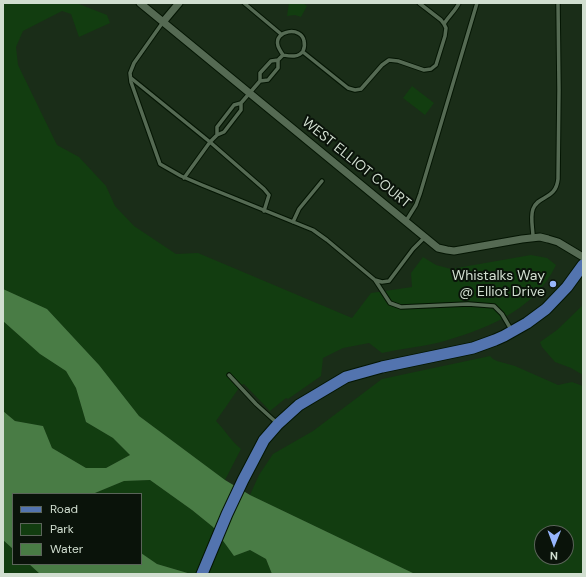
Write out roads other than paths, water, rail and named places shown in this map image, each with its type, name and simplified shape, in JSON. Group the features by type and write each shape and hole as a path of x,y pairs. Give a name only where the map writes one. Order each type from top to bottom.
{"main road":[{"path":"202,574 227,514 264,440 278,424 299,405 346,377 382,367 473,348 512,332 546,309 567,287 583,265"}],"street":[{"name":"WEST ELLIOT COURT","path":"140,3 438,248 450,251 533,237 553,240 583,256"},
{"path":"163,22 179,3"}],"lane":[{"path":"244,3 281,34"},
{"path":"303,52 348,88 355,90 361,89 388,60 398,61 424,70 431,69 436,65 446,28 440,20 419,3"},
{"path":"444,24 459,3"},
{"path":"406,221 416,205 420,194 478,3"},
{"path":"533,237 533,209 537,203 554,192 558,182 558,3"},
{"path":"163,22 134,63 130,73 131,82 144,114 160,164 184,178 313,230 375,280 390,303 401,307 468,304 494,306 502,314 512,332"},
{"path":"293,31 299,33 304,38 305,45 303,52 298,55 283,55 277,42 281,34 293,31"},
{"path":"260,81 260,73 272,61 278,60 283,55"},
{"path":"217,135 217,127 234,105 241,103 260,81 268,80 278,68 278,60"},
{"path":"131,78 210,142 264,189 269,195 264,211"},
{"path":"184,178 210,142 217,135 224,132 241,110 241,103"},
{"path":"293,222 299,209 322,181"},
{"path":"375,280 382,282 389,281 413,249 425,237"},
{"path":"229,375 256,404 278,424"}],"water":[{"path":"3,289 47,309 99,365 139,416 225,480 250,495 415,574 272,574 266,559 250,550 234,556 213,527 150,480 124,481 95,493 12,493 12,548 3,540 3,411 15,421 43,426 52,448 86,468 106,468 130,455 113,438 86,422 76,388 66,371 40,354 3,321"},
{"path":"142,554 157,564 191,574 40,574 30,565 142,565"}],"place":[{"name":"Whistalks Way @ Elliot Drive","path":"553,284"}]}
